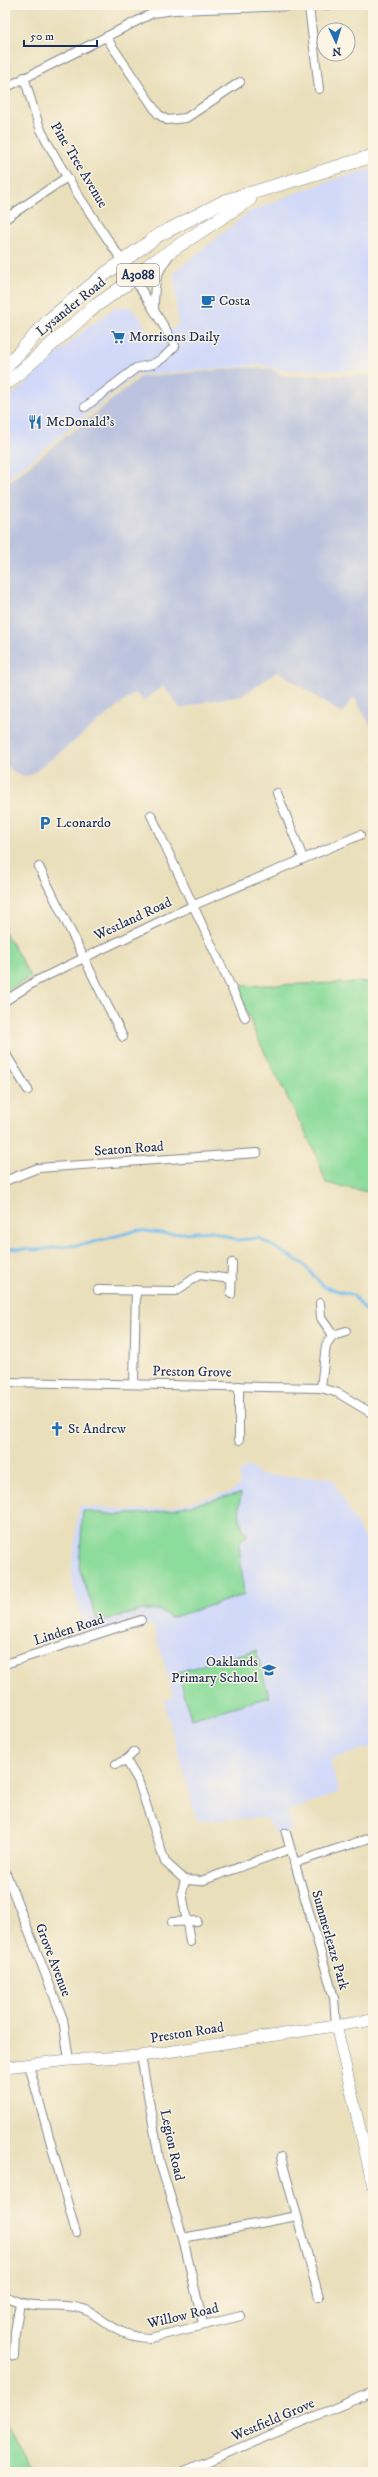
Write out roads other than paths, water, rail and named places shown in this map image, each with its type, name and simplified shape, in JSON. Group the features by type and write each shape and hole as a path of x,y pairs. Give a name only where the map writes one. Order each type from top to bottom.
{"main road":[{"name":"Lysander Road","path":"5,368 49,320 122,261 160,235 225,201 373,156"},
{"name":"Lysander Road","path":"5,382 10,381 94,307 135,278 149,265 238,205 282,183"}],"street":[{"path":"5,88 24,77 153,13 174,7 309,7 329,5"},
{"path":"309,7 319,90"},
{"path":"106,37 158,114 167,120 186,118 240,82"},
{"name":"Pine Tree Avenue","path":"24,77 42,130 67,177 122,261 135,278 174,346 163,358 153,364 136,368 85,407"},
{"path":"5,219 67,177"},
{"path":"154,311 154,286 159,268 176,248"},
{"path":"277,793 303,858"},
{"name":"Westland Road","path":"151,814 194,905"},
{"name":"Westland Road","path":"5,1001 36,981 84,956 194,905 360,835"},
{"name":"Westland Road","path":"39,867 123,1037"},
{"path":"194,905 245,1017"},
{"path":"5,1053 28,1090"},
{"name":"Seaton Road","path":"5,1181 38,1168 257,1153"},
{"path":"232,1263 232,1294"},
{"path":"98,1290 176,1291 199,1275 232,1279"},
{"path":"134,1384 136,1290"},
{"path":"320,1303 322,1318 333,1335"},
{"path":"321,1388 326,1345 333,1335 346,1331"},
{"name":"Preston Grove","path":"5,1382 321,1388 338,1393 373,1414"},
{"path":"239,1386 239,1440"},
{"name":"Linden Road","path":"5,1664 141,1620"},
{"path":"116,1764 126,1760 134,1752"},
{"path":"126,1760 138,1780 165,1862 185,1880 201,1881 290,1850"},
{"name":"Summerleaze Park","path":"286,1833 334,1998 336,2025"},
{"path":"294,1863 373,1837"},
{"name":"Grove Avenue","path":"5,1871 62,2019 69,2060"},
{"path":"185,1880 182,1892 190,1942"},
{"path":"172,1922 197,1921"},
{"name":"Preston Road","path":"5,2067 69,2060 141,2056 373,2020"},
{"path":"336,2025 373,2186"},
{"name":"Legion Road","path":"141,2056 160,2162 183,2238 203,2324"},
{"path":"29,2065 76,2233"},
{"path":"281,2157 319,2297"},
{"path":"183,2238 297,2216"},
{"name":"Willow Road","path":"5,2296 20,2303 34,2306 74,2306 86,2309 125,2334 137,2338 150,2338 241,2316"},
{"path":"14,2356 14,2332 20,2303"},
{"name":"Westfield Grove","path":"182,2472 373,2392"}],"waterway":[{"path":"5,1248 37,1250 86,1244 138,1230 168,1234 212,1231 237,1240 259,1238 303,1264 324,1287 353,1295 373,1319"}],"place":[{"name":"Costa","path":"208,301"},
{"name":"Morrisons Daily","path":"118,337"},
{"name":"McDonald's","path":"35,422"},
{"name":"Leonardo","path":"45,823"},
{"name":"St Andrew","path":"57,1429"},
{"name":"Oaklands Primary School","path":"269,1670"}]}
